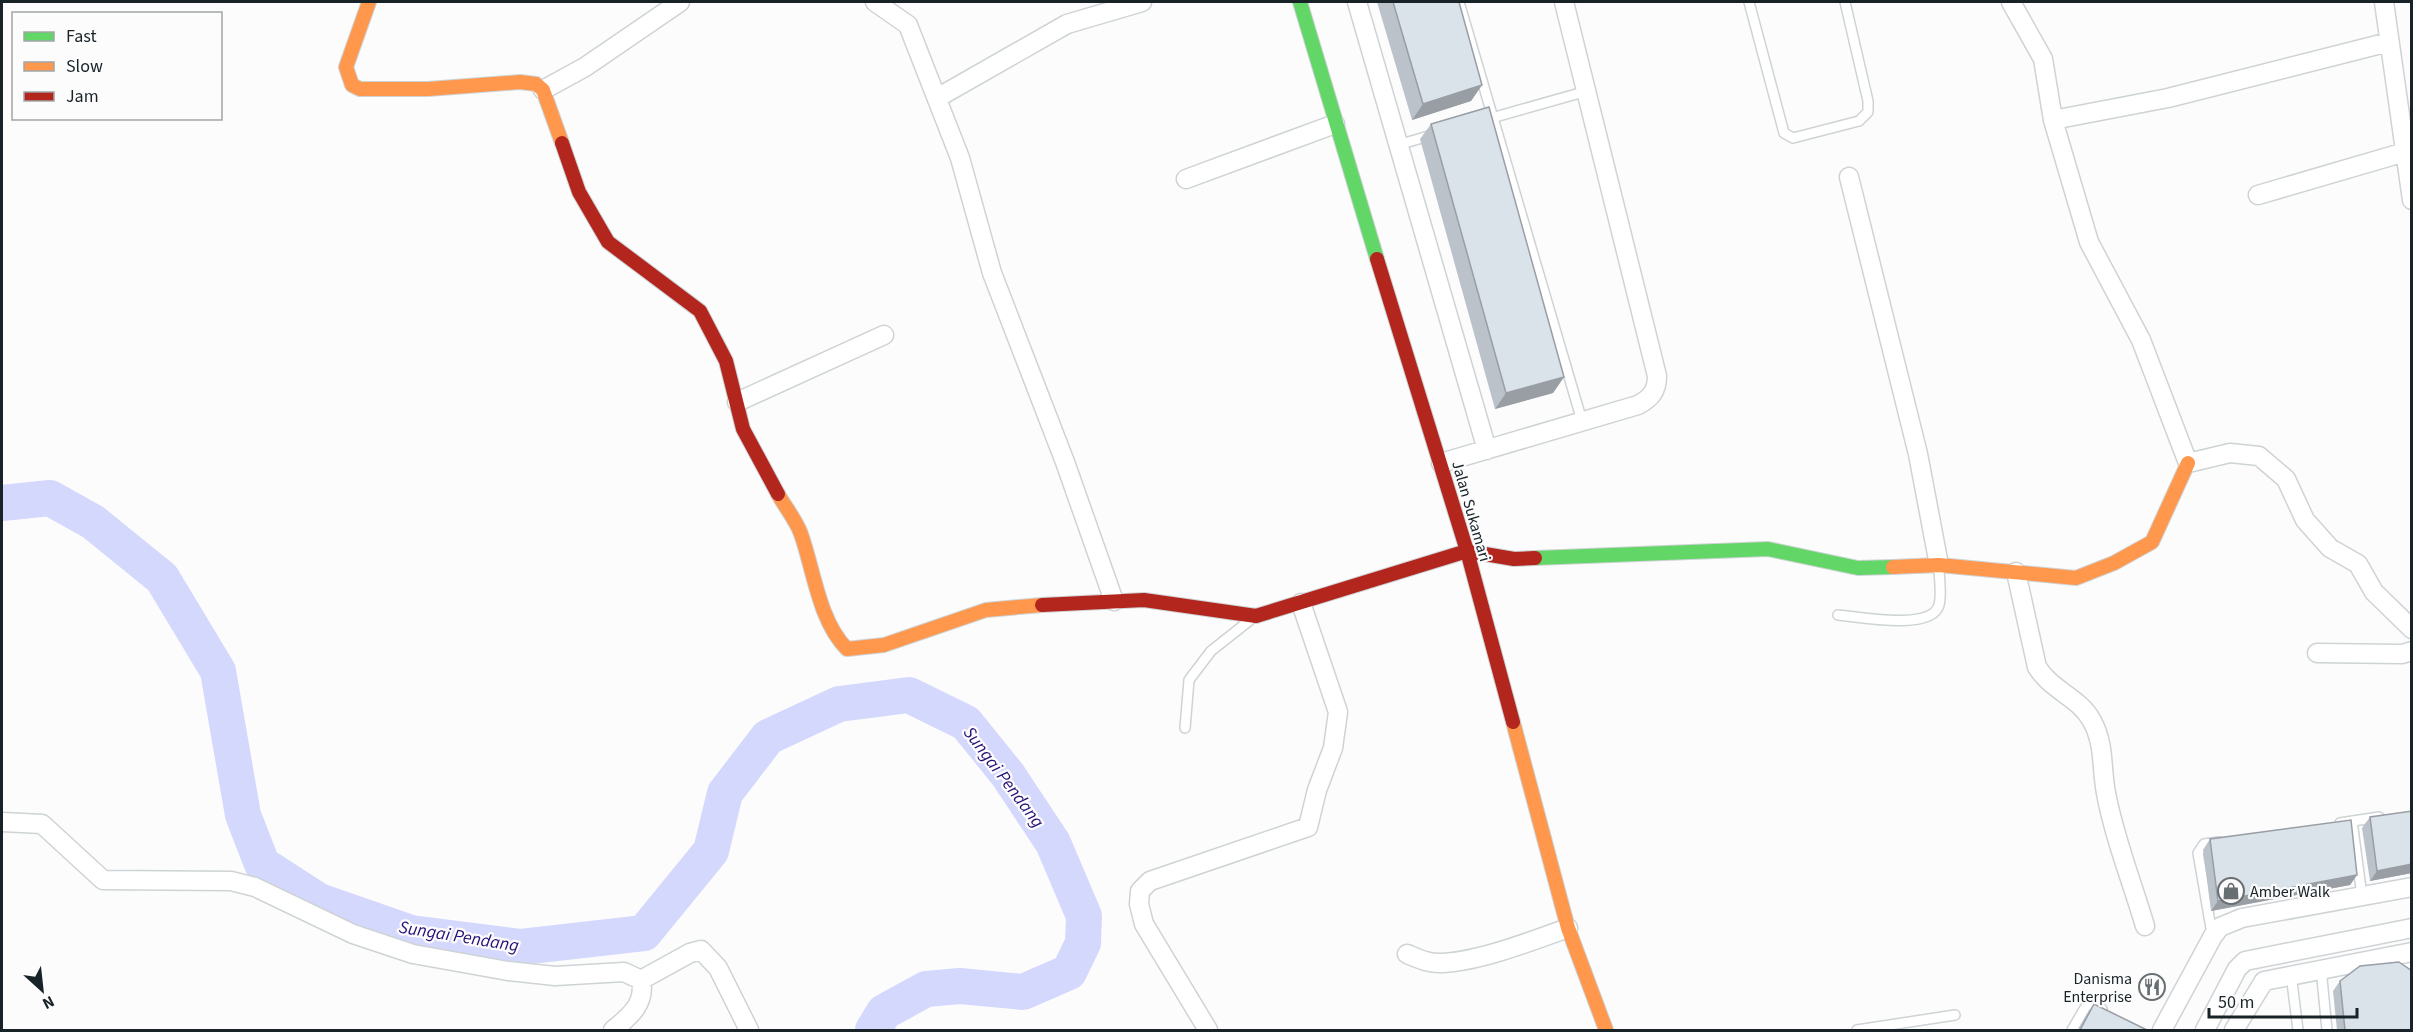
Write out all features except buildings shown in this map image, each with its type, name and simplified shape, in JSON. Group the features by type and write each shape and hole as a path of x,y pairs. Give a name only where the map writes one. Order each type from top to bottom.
{"street":[{"path":"369,2 346,67 352,85 360,89 428,89 520,82 536,84 543,90 579,192 608,242 700,312 726,361 743,429 766,474 800,531 824,609 838,640 848,649 884,645 986,610 1144,600 1256,616 1467,551 1514,559 1768,549 1858,568 1939,565 2076,578 2114,563 2152,542 2188,463 2141,340 2089,242 2053,120 2043,59 2011,2"},
{"path":"543,90 585,67 680,2"},
{"path":"875,2 908,24 960,158 992,273 1065,462 1114,601"},
{"path":"937,98 1067,24 1142,2"},
{"name":"Jalan Sukamari","path":"1300,2 1335,124 1467,551 1568,928 1606,1030"},
{"path":"1357,2 1487,450"},
{"path":"1441,463 1582,422 1647,400 1654,393 1657,376 1564,2"},
{"path":"2384,2 2411,198"},
{"path":"2053,120 2168,98 2389,42"},
{"path":"1186,179 1335,124"},
{"path":"2258,195 2405,152"},
{"path":"1849,177 1918,454 1939,565"},
{"path":"737,402 884,335"},
{"path":"2188,463 2230,453 2259,456 2286,479 2305,519 2330,548 2358,564 2374,592 2412,629"},
{"path":"2016,572 2037,667 2045,679 2058,691 2078,702 2091,720 2101,742 2106,792 2145,926"},
{"path":"1208,1030 1144,924 1139,904 1140,891 1150,880 1308,827 1317,790 1333,748 1338,712 1301,603"},
{"path":"2317,653 2402,654 2412,651"},
{"path":"2,822 42,824 103,880 231,881 255,887 353,934 413,954 508,971 555,976 624,972 641,980"},
{"path":"2162,1030 2212,936 2220,927 2242,918 2412,887"},
{"path":"1407,954 1424,962 1443,963 1510,948 1568,928"},
{"path":"2205,1030 2237,969 2245,961 2412,928"},
{"path":"641,980 690,953 701,950 718,968 749,1030"},
{"path":"2234,1030 2264,981 2412,952"},
{"path":"613,1030 634,1012 641,1000 641,980"}],"lane":[{"path":"1460,2 1582,422"},
{"path":"1749,2 1784,133 1793,138 1859,121 1868,112 1868,101 1845,2"},
{"path":"1483,121 1587,91"},
{"path":"1398,145 1441,133"},
{"path":"1838,615 1920,621 1933,615 1939,605 1939,565"},
{"path":"1185,728 1189,680 1211,651 1256,616"},
{"path":"2330,825 2392,815"},
{"path":"2352,821 2362,896"},
{"path":"2212,936 2199,850 2204,844 2230,840"},
{"path":"2321,968 2327,1030"},
{"path":"2291,974 2298,1030"},
{"path":"2072,1030 2088,1004 2112,1015"},
{"path":"1857,1030 1954,1015"}],"waterway":[{"name":"Sungai Pendang","path":"2,503 50,498 93,522 162,578 218,671 243,815 262,864 319,901 411,933 521,947 644,933 711,851 725,793 768,737 839,704 909,695 966,723 1008,775 1053,843 1084,916 1083,943 1069,972 1023,992 960,986 926,989 884,1012 873,1030"}],"traffic: fast":[{"path":"1300,2 1377,259"},
{"path":"1535,558 1768,549 1858,568 1893,567"}],"traffic: slow":[{"path":"369,2 346,67 352,85 360,89 428,89 520,82 536,84 543,90 562,143"},
{"path":"1893,567 1939,565 2076,578 2114,563 2152,542 2188,463"},
{"path":"778,494 801,534 818,595 830,624 847,649 884,645 986,610 1042,605"},
{"path":"1513,722 1568,928 1606,1030"}],"traffic: jam":[{"path":"562,143 579,192 608,242 700,311 726,361 743,429 778,494"},
{"path":"1377,259 1467,551 1513,722"},
{"path":"1042,605 1144,600 1256,616 1467,551 1514,559 1535,558"}],"place":[{"name":"Amber Walk","path":"2231,891"},
{"name":"Danisma Enterprise","path":"2152,987"}]}
